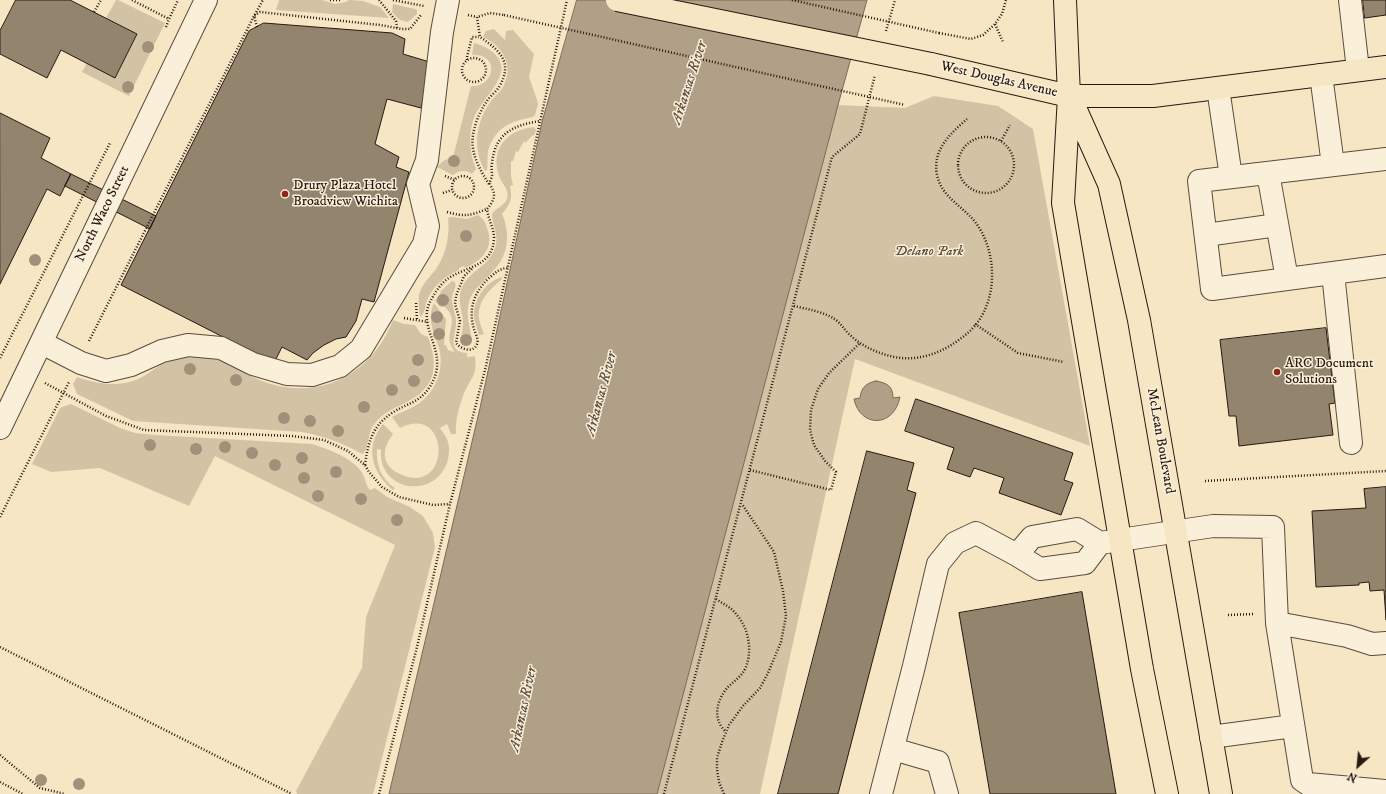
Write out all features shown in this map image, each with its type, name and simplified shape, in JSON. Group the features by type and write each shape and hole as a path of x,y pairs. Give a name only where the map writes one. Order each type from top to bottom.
{"main road":[{"name":"West Douglas Avenue","path":"617,0 931,64 1069,96 1153,96 1386,67"},
{"name":"McLean Boulevard","path":"1065,0 1069,96 1063,203 1110,541 1142,669 1167,794"},
{"name":"McLean Boulevard","path":"1069,96 1109,184 1139,320 1221,794"}],"street":[{"name":"North Waco Street","path":"0,428 206,0"},
{"path":"42,343 78,362 106,371 131,365 162,351 188,345 221,348 253,364 286,374 312,375 340,366 360,349 424,244 428,226 418,184 427,160 442,32 448,0"},
{"path":"1350,0 1358,70"},
{"path":"1321,75 1333,165"},
{"path":"1218,88 1231,177"},
{"path":"1386,159 1199,181 1212,289 1386,266"},
{"path":"1268,173 1288,279"},
{"path":"1206,234 1278,225"},
{"path":"1334,273 1351,443"},
{"path":"1017,555 1032,537 1077,529 1110,541 1213,526 1273,527 1277,623 1302,780 1306,789 1386,791"},
{"path":"881,794 938,564 955,543 976,533 1040,569 1085,563 1110,541"},
{"path":"1277,623 1347,636 1372,644 1386,643"},
{"path":"1211,737 1293,726"},
{"path":"892,749 938,762 947,794"}],"path":[{"path":"94,12 100,0"},
{"path":"132,0 169,19"},
{"path":"164,32 178,0"},
{"path":"0,517 166,187 263,0"},
{"path":"330,0 341,0"},
{"path":"379,0 396,21 397,28"},
{"path":"254,16 260,12 410,29 419,19 426,7 393,0"},
{"path":"379,794 417,647 450,504 486,366 567,0"},
{"path":"792,0 971,39 983,35 995,24 1002,14 1006,0"},
{"path":"885,37 895,0"},
{"path":"480,37 477,17 490,13 504,15 905,105"},
{"path":"254,16 257,27"},
{"path":"995,24 1004,42"},
{"path":"454,214 462,216 469,215 487,209 492,203 494,196 490,185 480,169 474,152 472,136 481,110 487,99 498,88 505,70 504,60 498,50 480,37 472,37 467,60 462,70 466,78 472,81 480,80 485,75 485,64 478,59 471,58 467,60"},
{"path":"664,794 794,306 832,157 860,134 875,74"},
{"path":"794,306 825,315 836,320 849,334 860,342 875,351 894,357 909,359 923,357 939,352 967,335 985,308 990,297 992,275 989,251 982,233 976,223 945,193 937,174 938,153 949,135 967,119"},
{"path":"490,185 495,147 500,138 511,128 523,123 540,121"},
{"path":"1001,141 1010,125"},
{"path":"984,136 994,137 1001,141 1009,148 1013,156 1013,174 1002,188 994,192 985,193 975,191 964,182 958,170 958,160 961,151 975,138 984,136"},
{"path":"0,358 110,142"},
{"path":"459,177 466,177 469,178 473,184 473,191 468,197 458,197 453,192 452,185 454,180 459,177"},
{"path":"487,209 492,228 493,244 487,257 464,276 456,296 455,304 460,321 456,343 462,349 474,348 477,344 477,338 471,317 471,310 476,293 484,283 501,269 508,268"},
{"path":"365,465 372,434 376,427 392,413 418,400 433,381 437,369 438,355 428,322 429,305 433,296 445,281 476,267"},
{"path":"975,324 1018,353 1064,362"},
{"path":"750,470 831,490 836,472 825,461 814,445 810,430 811,410 818,389 828,374 860,342"},
{"path":"27,374 106,416 144,430 310,438 324,440 348,451 365,465 382,487 399,497 433,505 450,504"},
{"path":"1205,481 1386,470"},
{"path":"724,794 719,782 717,758 726,732 729,725 743,706 760,688 768,673 782,642 786,616 783,591 774,552 742,503"},
{"path":"716,599 728,606 737,614 744,627 749,647 748,660 744,670 737,680 722,695 718,704 717,712 719,722 726,732"},
{"path":"0,647 292,794"},
{"path":"0,755 40,788 65,794"},
{"path":"0,782 23,794"}],"green space":[{"path":"116,0 165,23 129,96 82,72 87,63 115,77 137,34 106,18"},
{"path":"279,0 322,0 335,4 349,0 363,1 380,7 389,18 276,10"},
{"path":"393,4 415,9 417,10 417,14 408,22 400,20 392,12"},
{"path":"494,29 505,40 506,31 513,30 534,54 529,77 538,104 533,117 505,126 495,136 488,151 487,170 485,171 481,163 477,146 478,128 484,112 504,85 508,70 507,63 501,51 496,45 483,37 486,31"},
{"path":"474,43 487,48 498,57 502,68 501,75 477,111 471,128 470,142 476,169 472,174 467,171 462,171 453,175 437,167 443,161 453,157 471,86 477,86 487,80 491,70 491,65 484,57 480,55 472,55"},
{"name":"Delano Park","path":"934,96 998,106 1033,129 1090,446 855,359 760,794 657,794 838,105 905,108"},
{"path":"534,127 536,130 534,136 533,135 525,143 524,141 518,152 516,151 513,161 511,161 511,176 513,185 510,186 511,198 507,208 502,214 505,222 507,237 505,252 498,265 476,289 471,297 468,312 472,342 466,346 460,342 463,323 460,303 461,290 469,277 490,258 494,252 496,232 492,214 504,203 508,196 507,190 499,176 497,166 499,149 509,136 524,129"},
{"path":"478,215 484,221 489,235 488,247 482,257 477,261 465,268 464,266 459,268 459,270 448,276 435,287 428,297 424,312 420,317 420,291 436,269 445,251 448,238 448,218 452,217 467,219"},
{"path":"502,277 501,280 488,292 480,307 479,319 484,334 479,335 474,316 477,301 486,286"},
{"path":"452,281 455,282 452,299 456,321 454,346 460,352 467,353 467,357 475,356 475,371 465,391 460,406 456,423 456,434 451,434 447,424 440,428 449,445 449,455 447,463 440,475 430,482 419,486 408,486 397,482 388,475 382,464 381,450 377,449 377,461 380,471 386,480 395,488 393,490 380,476 373,459 372,451 374,442 377,433 383,424 393,434 387,445 385,456 389,466 394,470 400,474 417,478 429,473 436,463 439,450 436,437 429,428 417,423 400,428 392,417 419,404 428,396 439,375 441,360 440,352 431,319 434,303 446,319 444,345 446,345 448,350 454,352 449,338 452,325 451,317 445,307 440,307 435,301 442,290"},
{"path":"393,320 404,324 415,325 421,334 428,337 434,367 432,376 423,391 405,403 385,413 378,419 372,427 367,447 363,454 332,440 302,432 133,421 77,394 73,384 77,377 94,382 111,384 128,382 144,376 167,362 195,356 215,359 252,377 271,384 291,388 310,388 328,384 345,377 360,366 374,353 385,338"},
{"path":"71,404 120,428 135,433 312,444 332,451 351,462 361,471 370,490 375,488 387,497 410,507 423,516 433,533 435,547 373,794 297,794 296,791 362,668 366,617 395,545 215,456 189,506 100,468 51,472 32,464 60,408"}],"water":[{"name":"Arkansas River","path":"577,0 867,0 657,794 389,794 480,408 542,122"},
{"path":"876,381 891,388 893,398 900,397 897,407 891,414 884,419 877,420 870,419 863,415 857,409 854,399 860,398 865,386"}],"building":[{"path":"16,0 70,0 137,34 115,78 61,50 47,78 0,54 0,31"},
{"path":"1363,0 1386,0 1386,15 1365,18"},
{"name":"Drury Plaza Hotel Broadview Wichita","path":"264,23 392,33 405,39 403,54 433,63 421,108 387,99 375,144 399,157 396,167 409,172 374,302 362,299 356,321 346,337 336,339 324,345 313,353 307,360 282,347 274,363 121,285 249,31"},
{"path":"0,113 50,138 41,158 71,174 60,196 47,189 0,284"},
{"path":"71,174 156,216 150,229 65,186"},
{"name":"ARC Document Solutions","path":"1326,328 1335,403 1329,404 1333,435 1239,446 1236,416 1229,416 1220,340"},
{"path":"916,399 1073,453 1064,480 1073,483 1061,515 999,493 1004,478 974,468 970,477 947,469 954,448 905,431"},
{"path":"867,451 914,463 907,490 916,493 838,794 778,794"},
{"path":"1386,487 1386,620 1384,590 1370,591 1369,582 1359,583 1359,585 1316,587 1312,511 1366,508 1364,489"},
{"path":"1082,592 1116,794 990,794 959,613"}],"place":[{"name":"Drury Plaza Hotel Broadview Wichita","path":"285,194"},
{"name":"ARC Document Solutions","path":"1277,372"}]}
